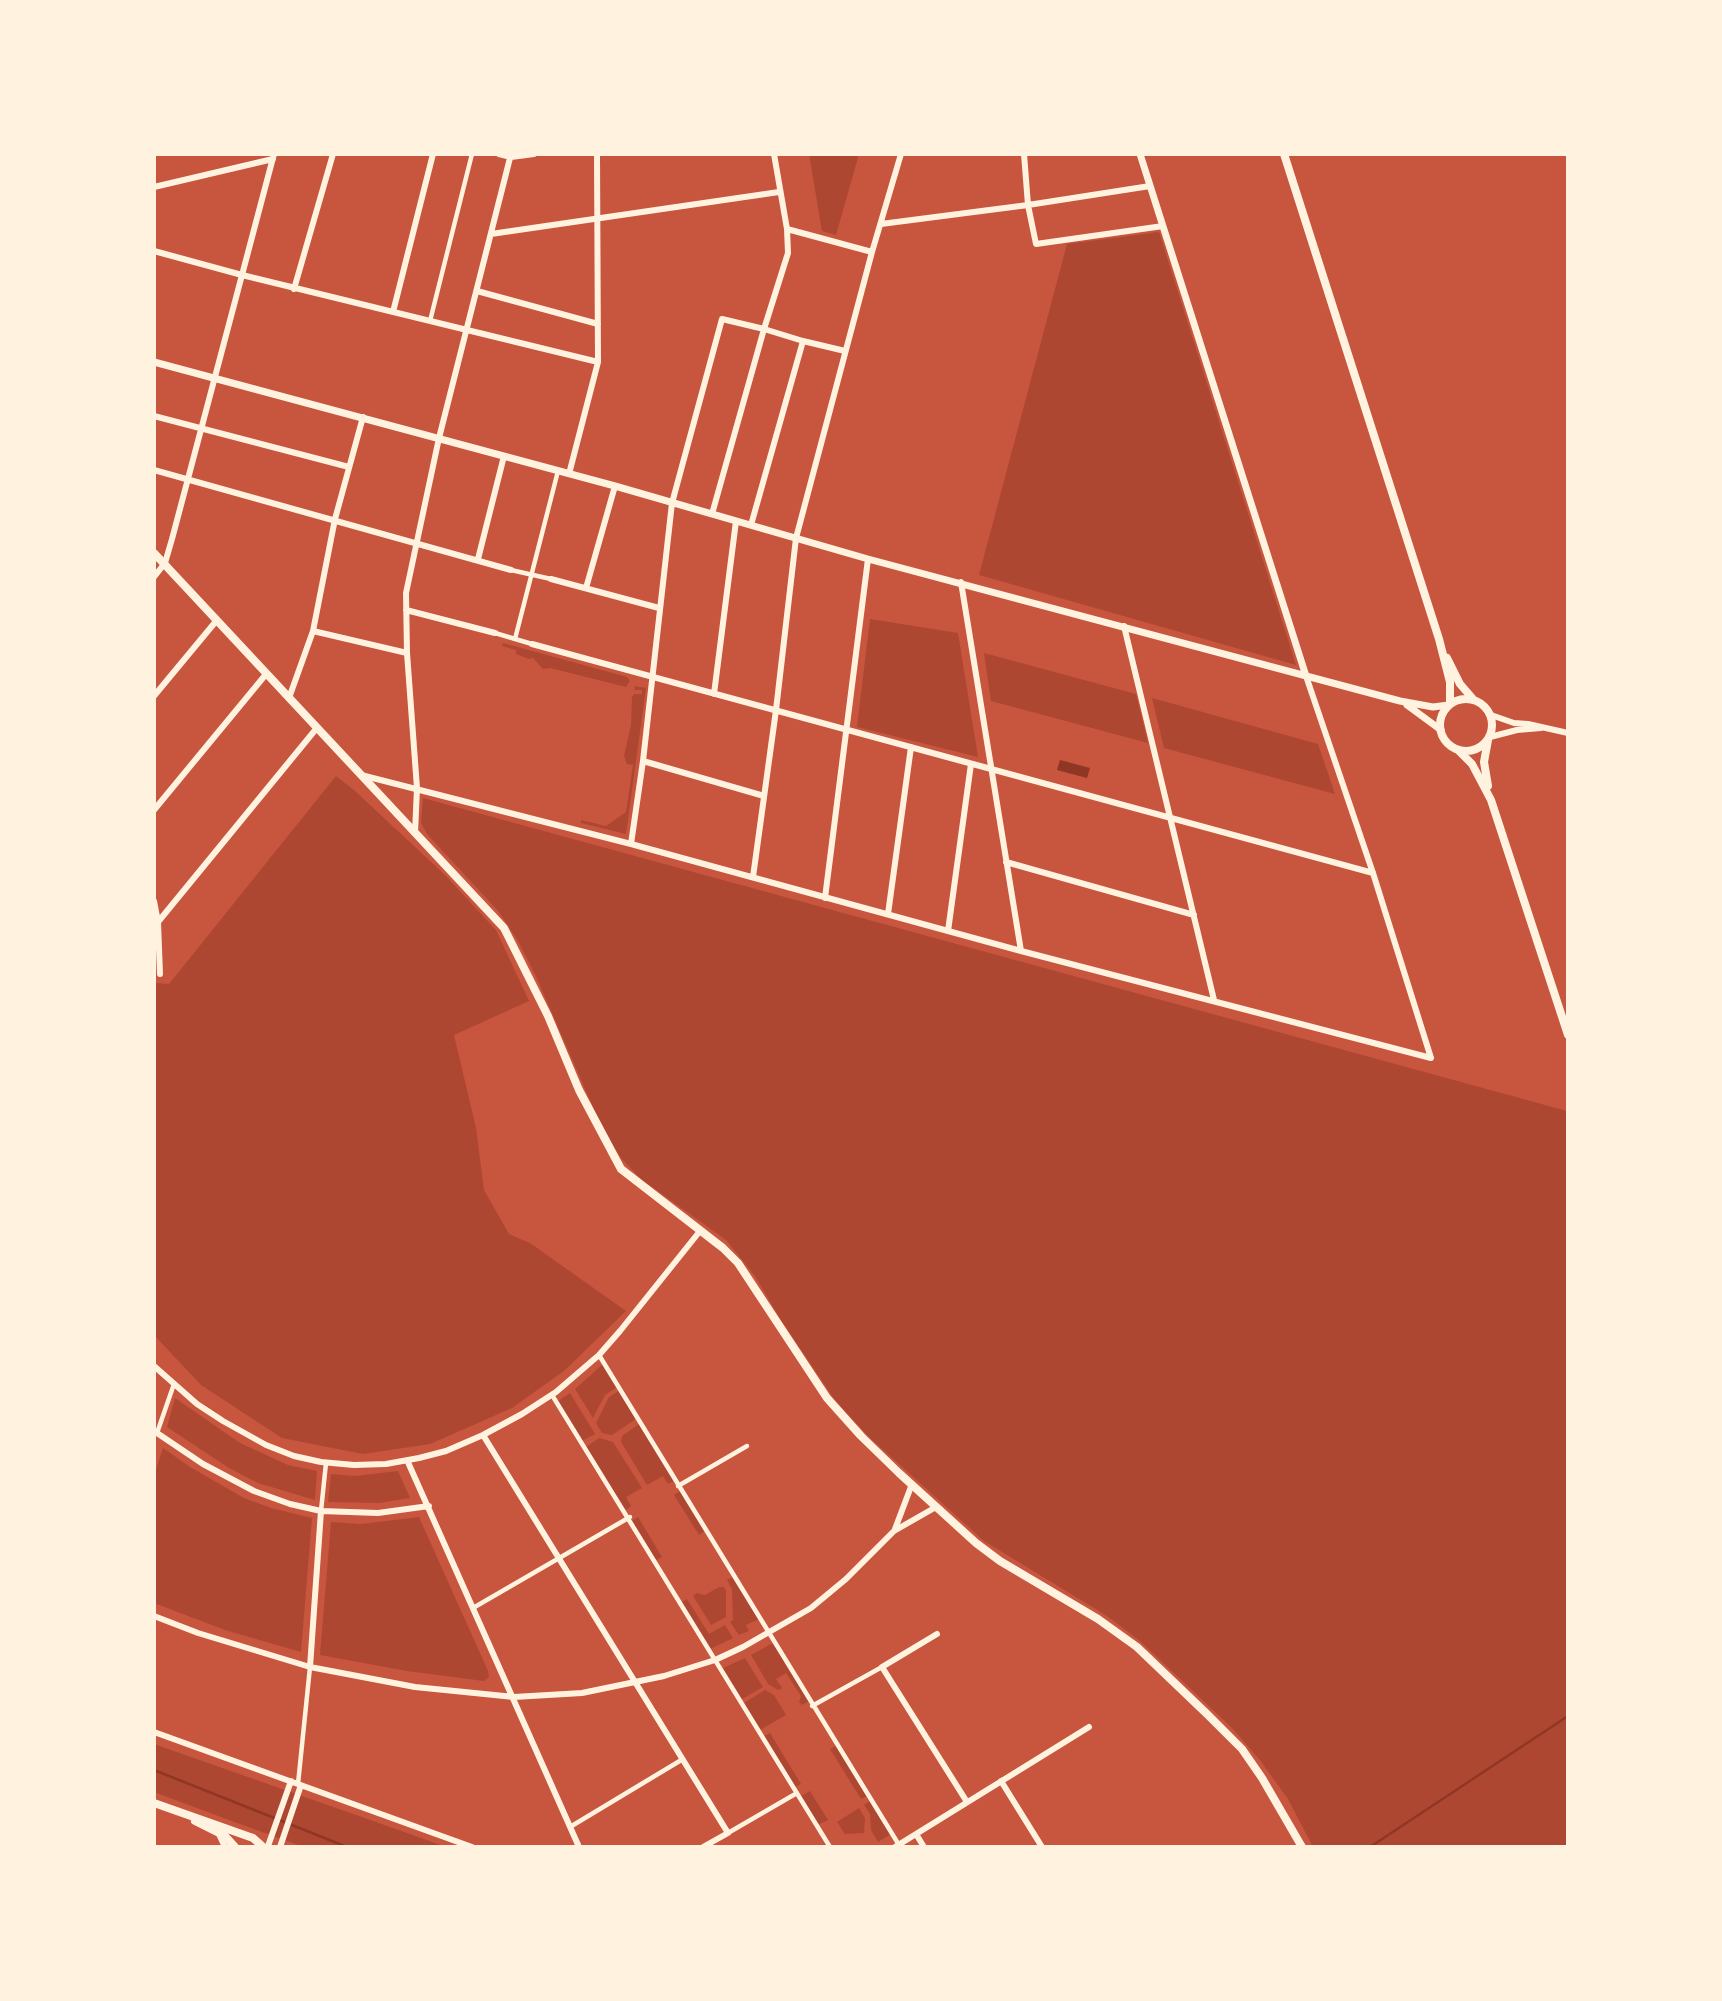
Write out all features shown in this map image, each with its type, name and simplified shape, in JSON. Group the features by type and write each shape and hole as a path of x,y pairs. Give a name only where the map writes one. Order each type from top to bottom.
{"main road":[{"path":"1284,154 1439,639 1450,682 1450,704"},
{"path":"154,553 316,729 493,914 508,935 548,1016 579,1090 621,1169 723,1248 737,1263 827,1398 861,1436 936,1507 1000,1561 1098,1619 1137,1647 1172,1678 1242,1749 1281,1807 1302,1847"},
{"path":"1439,639 1453,672 1473,699 1488,708 1491,715 1493,726 1484,762 1491,800 1568,1035"},
{"path":"1473,699 1462,698 1450,704 1441,716 1441,730 1447,743 1472,764 1491,800"},
{"path":"1458,750 1476,749 1489,739"},
{"path":"154,1803 253,1838 265,1847"},
{"path":"174,1810 218,1832 235,1847"}],"street":[{"path":"294,289 333,154"},
{"path":"393,312 433,154"},
{"path":"430,321 472,154"},
{"path":"499,154 534,154"},
{"path":"569,474 598,362 597,154"},
{"path":"712,514 788,253 787,229 774,154"},
{"path":"753,877 796,538 872,251 901,154"},
{"path":"1024,154 1028,205 1036,244 1163,226"},
{"path":"361,775 631,844 1021,951 1431,1058 1140,154"},
{"path":"415,833 417,788 407,653 406,593 439,438 511,155"},
{"path":"154,187 273,156 164,564 154,577"},
{"path":"881,224 1150,186"},
{"path":"491,234 779,192"},
{"path":"787,229 872,251"},
{"path":"154,251 294,289 598,362"},
{"path":"477,290 598,324"},
{"path":"631,844 672,503 722,319 845,351"},
{"path":"751,525 803,341"},
{"path":"154,362 615,486 868,559 1306,676 1401,701 1433,707 1450,704"},
{"path":"154,416 349,467"},
{"path":"289,698 313,631 335,519 363,417"},
{"path":"478,559 504,456"},
{"path":"154,470 531,576 659,608"},
{"path":"515,639 558,471"},
{"path":"586,589 615,486"},
{"path":"715,694 736,520"},
{"path":"825,898 868,559"},
{"path":"961,582 1021,951"},
{"path":"406,610 1373,873"},
{"path":"154,696 217,621"},
{"path":"1124,626 1214,1000"},
{"path":"313,631 407,653"},
{"path":"154,810 267,673"},
{"path":"1401,701 1441,730"},
{"path":"1491,715 1514,723 1568,733"},
{"path":"1489,739 1517,730 1549,728"},
{"path":"158,922 316,729"},
{"path":"888,914 911,747"},
{"path":"643,761 764,796"},
{"path":"948,931 971,764"},
{"path":"1006,862 1194,915"},
{"path":"154,901 158,922 160,974"},
{"path":"154,1366 197,1404 266,1445 294,1456 354,1465 407,1460 446,1451 483,1435 552,1395 599,1355 644,1304 700,1231"},
{"path":"599,1355 897,1846 1089,1727"},
{"path":"154,1444 155,1433 174,1384"},
{"path":"552,1395 830,1847"},
{"path":"155,1433 203,1464 254,1491 290,1504 321,1511 379,1513 429,1506"},
{"path":"483,1435 728,1833"},
{"path":"678,1486 747,1446"},
{"path":"407,1460 579,1847"},
{"path":"280,1847 297,1783 310,1667 327,1463"},
{"path":"894,1531 912,1484"},
{"path":"154,1616 198,1633 310,1667 415,1687 514,1697 582,1693 636,1684 715,1660 811,1608 846,1579 894,1531 936,1507"},
{"path":"473,1608 629,1517"},
{"path":"812,1705 937,1634"},
{"path":"882,1667 967,1802"},
{"path":"154,1731 472,1847"},
{"path":"570,1827 683,1759"},
{"path":"1001,1781 1042,1847"},
{"path":"265,1847 297,1783"},
{"path":"703,1847 797,1793"},
{"path":"218,1832 225,1847"},
{"path":"916,1834 924,1847"}],"shaded area":[{"path":"809,154 859,154 836,235 822,231"},
{"path":"1159,232 1296,665 979,575 1067,244"},
{"path":"870,619 958,633 978,757 857,727"},
{"path":"503,643 627,677 630,681 626,687 550,668 543,669 533,658 516,654 516,650 502,646"},
{"path":"984,653 1136,694 1148,743 991,701"},
{"path":"634,686 646,688 626,834 581,823 581,820 606,826 626,812 633,765 627,764 624,756 631,725 632,697 634,694 642,694 642,690 635,690"},
{"path":"1152,698 1318,744 1335,794 1164,748"},
{"path":"1060,760 1090,768 1087,778 1057,770"},
{"path":"336,776 444,874 496,930 529,1001 454,1035 476,1128 484,1190 509,1234 530,1243 626,1311 564,1371 512,1408 430,1444 363,1454 282,1438 201,1385 154,1335 154,983 169,984"},
{"path":"423,798 1567,1111 1568,1847 1313,1847 1288,1799 1232,1728 1140,1641 1107,1616 984,1541 869,1437 835,1400 755,1276 726,1240 641,1179 621,1158 603,1130 518,941 499,912 427,834 421,823"},
{"path":"602,1365 617,1387 605,1395 593,1418 575,1389"},
{"path":"619,1391 636,1419 612,1435 602,1433 596,1423 609,1397"},
{"path":"570,1393 595,1434 582,1441 558,1401"},
{"path":"175,1398 240,1443 288,1465 317,1471 315,1500 258,1483 229,1468 167,1427"},
{"path":"639,1424 674,1481 668,1484 663,1476 647,1485 621,1442 622,1436"},
{"path":"599,1438 613,1442 642,1488 626,1497 631,1506 626,1510 586,1447"},
{"path":"163,1448 244,1498 312,1518 301,1652 225,1630 154,1603 154,1476"},
{"path":"398,1471 410,1498 379,1503 328,1502 331,1474 355,1476"},
{"path":"680,1491 705,1531 699,1535 674,1495"},
{"path":"419,1517 488,1671 489,1677 484,1681 407,1671 320,1655 331,1522 361,1524"},
{"path":"638,1517 662,1557 656,1560 632,1521"},
{"path":"733,1577 759,1619 746,1625 749,1631 739,1635 730,1622 733,1620 732,1589 727,1580"},
{"path":"724,1587 726,1591 726,1617 711,1625 693,1596 697,1593 705,1595"},
{"path":"687,1599 709,1634 725,1625 733,1638 710,1649 682,1602"},
{"path":"773,1643 809,1701 802,1705 799,1702 801,1696 786,1673 776,1679 782,1688 778,1690 768,1684 751,1655"},
{"path":"745,1658 763,1687 742,1699 723,1668"},
{"path":"765,1690 774,1695 786,1715 760,1730 744,1703"},
{"path":"770,1733 801,1784 795,1787 764,1736"},
{"path":"154,1744 446,1847 304,1847 154,1792"},
{"path":"836,1746 867,1796 861,1799 830,1749"},
{"path":"810,1791 828,1820 818,1825 801,1796"},
{"path":"870,1801 891,1834 878,1842 871,1830 870,1814 864,1805"},
{"path":"859,1808 865,1818 864,1833 845,1834 837,1822"}],"waterway":[{"path":"1370,1847 1568,1716"},
{"path":"154,1770 347,1847"}]}
